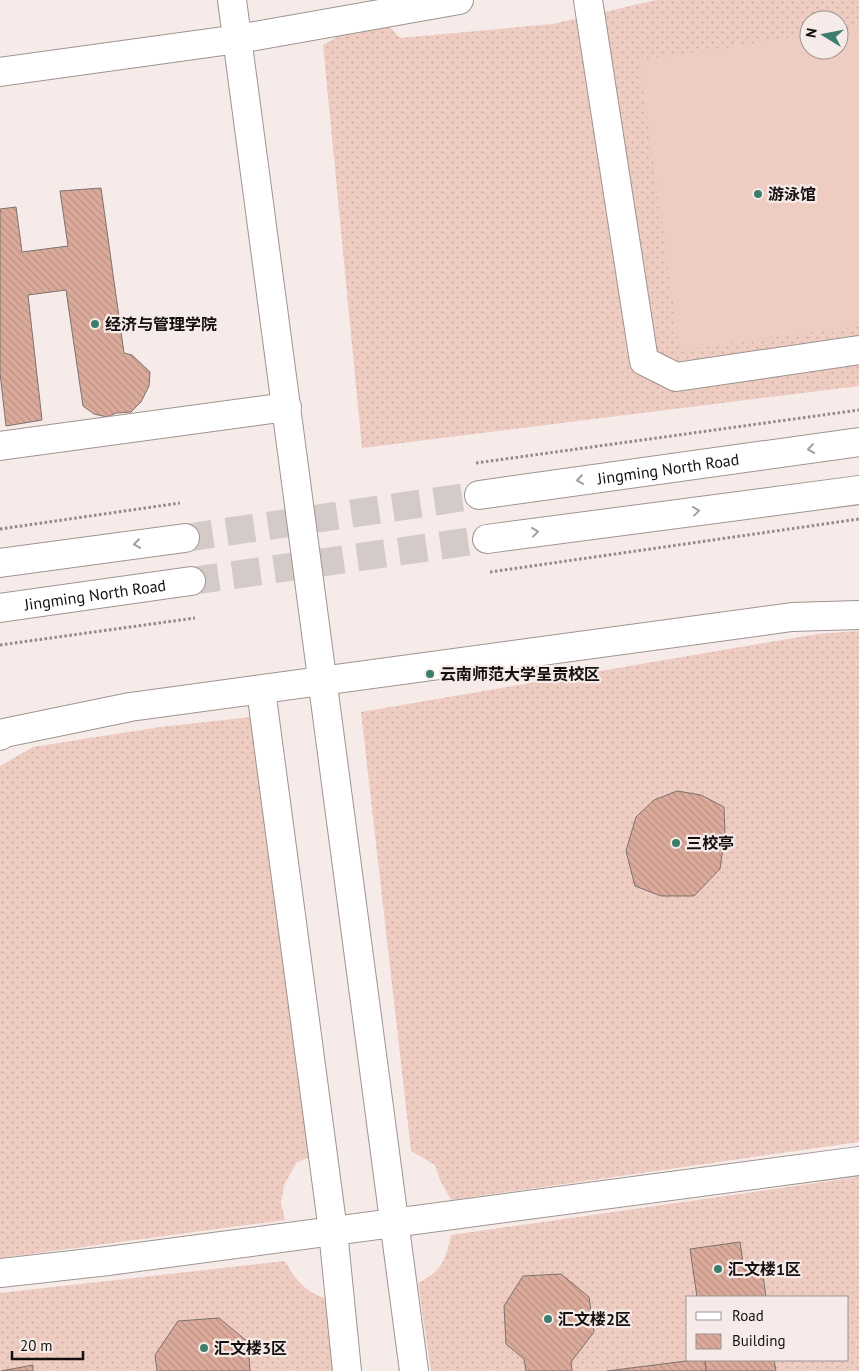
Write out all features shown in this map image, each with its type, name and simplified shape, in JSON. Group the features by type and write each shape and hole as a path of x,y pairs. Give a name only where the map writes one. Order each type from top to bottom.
{"street":[{"path":"232,0 414,1371"},
{"path":"0,72 238,39 459,0"},
{"path":"588,0 644,361 676,378 859,350"},
{"path":"0,446 287,407"},
{"name":"Jingming North Road","path":"479,494 859,442"},
{"path":"487,539 859,490"},
{"path":"0,563 185,538"},
{"name":"Jingming North Road","path":"0,608 191,581"},
{"path":"0,736 4,733 130,707 792,617 859,615"},
{"path":"261,690 333,1231 347,1371"},
{"path":"0,1273 394,1224 859,1161"}],"path":[{"path":"476,463 859,410"},
{"path":"0,529 180,503"},
{"path":"490,572 859,519"},
{"path":"0,645 195,618"}],"shaded area":[{"path":"656,0 859,0 859,386 362,448 323,45 378,14 400,38 553,24"},
{"name":"游泳馆","path":"859,27 859,326 680,350 639,61 799,37 799,60 849,60 849,28"},
{"path":"859,631 859,1142 451,1200 440,1180 435,1165 411,1151 361,712 817,634"},
{"path":"270,715 313,1156 297,1162 284,1185 281,1203 285,1220 0,1258 0,766 33,747 160,727"},
{"path":"859,1177 859,1371 431,1371 418,1283 437,1270 447,1252 451,1235"},
{"path":"285,1261 293,1275 302,1285 308,1290 328,1299 338,1371 0,1371 0,1293"}],"building":[{"name":"经济与管理学院","path":"101,188 124,353 132,355 150,372 149,386 141,402 131,412 116,413 107,417 94,414 83,406 66,290 28,295 42,420 6,426 0,373 0,209 16,207 22,252 68,246 60,191"},
{"name":"三校亭","path":"677,791 701,795 724,807 725,834 720,869 694,896 661,896 635,886 626,851 636,817 654,800"},
{"name":"汇文楼1区","path":"740,1242 744,1270 762,1268 766,1296 697,1296 690,1249"},
{"name":"汇文楼2区","path":"561,1274 589,1297 594,1332 571,1362 572,1371 526,1371 524,1359 506,1344 504,1306 523,1276"},
{"name":"汇文楼3区","path":"219,1318 248,1342 250,1371 157,1371 155,1355 178,1321"},
{"path":"686,1361 705,1361 706,1371 607,1371"},
{"path":"705,1361 774,1361 776,1371 706,1371"},
{"path":"33,1365 33,1371 1,1371"}],"tunnel":[{"path":"185,538 479,495"},
{"path":"191,581 487,539"}],"place":[{"name":"游泳馆","path":"758,194"},
{"name":"经济与管理学院","path":"95,324"},
{"name":"云南师范大学呈贡校区","path":"430,674"},
{"name":"三校亭","path":"676,843"},
{"name":"汇文楼1区","path":"718,1269"},
{"name":"汇文楼2区","path":"548,1319"},
{"name":"汇文楼3区","path":"204,1348"}]}
